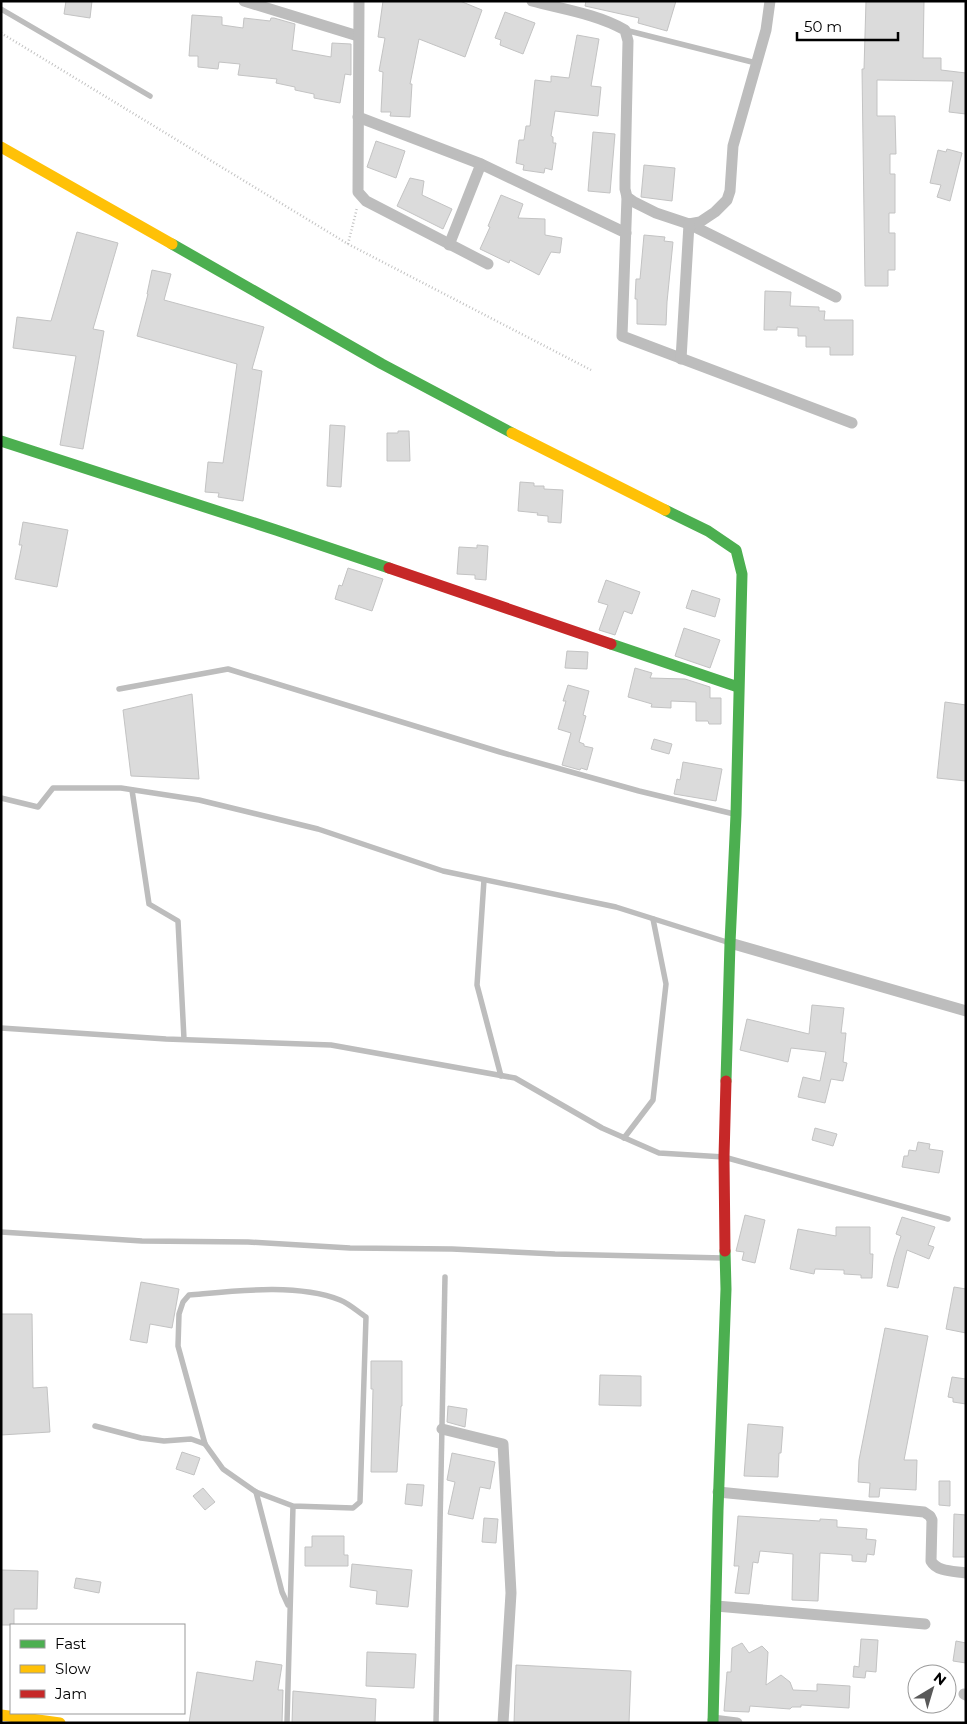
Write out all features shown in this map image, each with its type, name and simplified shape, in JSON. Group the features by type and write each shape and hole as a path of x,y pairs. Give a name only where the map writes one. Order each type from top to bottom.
{"street":[{"path":"244,1 358,36"},
{"path":"359,1 357,189 361,197 488,264"},
{"path":"532,1 597,18 616,25 624,30 628,41 625,177 627,198 622,336 852,423"},
{"path":"689,224 708,218 727,200 730,191 733,146 766,30 770,1"},
{"path":"358,117 482,164 626,233"},
{"path":"1,148 382,364 543,450 708,531 736,550 742,574 724,1157 726,1298 718,1492 713,1721 737,1723"},
{"path":"449,245 482,164"},
{"path":"627,198 656,213 689,224 836,297"},
{"path":"681,359 689,224"},
{"path":"1,442 276,530 738,687"},
{"path":"730,943 966,1011"},
{"path":"442,1429 503,1444 511,1593 503,1723"},
{"path":"718,1492 924,1512 932,1520 931,1561 933,1565 938,1569 966,1574"},
{"path":"716,1606 925,1624"},
{"path":"1,1715 53,1722"}],"lane":[{"path":"1,9 150,96"},
{"path":"624,30 756,63"},
{"path":"119,689 228,669 500,752 736,815"},
{"path":"1,798 38,807 53,788 121,788 199,800 318,829 443,871 616,907 730,943"},
{"path":"132,790 149,904 178,921 184,1039"},
{"path":"484,880 477,985 501,1076"},
{"path":"624,1138 653,1100 666,984 653,919"},
{"path":"1,1028 184,1039 330,1045 515,1078 602,1128 659,1153 724,1157 948,1219"},
{"path":"1,1232 142,1241 248,1242 350,1248 452,1249 555,1254 726,1258"},
{"path":"436,1723 445,1277"},
{"path":"267,1289 309,1293 341,1300 366,1318 360,1502 353,1508 293,1506 256,1492 223,1469 205,1444 178,1346 179,1314 183,1302 188,1295 267,1289"},
{"path":"95,1426 141,1438 164,1440 191,1439 205,1444"},
{"path":"256,1492 282,1592 289,1607"},
{"path":"287,1723 293,1506"}],"path":[{"path":"1,33 348,244 591,370"},
{"path":"348,244 361,197"}],"building":[{"path":"66,1 92,1 90,18 64,14"},
{"path":"383,1 460,1 482,10 465,57 419,39 410,84 412,84 410,117 390,116 391,112 381,112 383,72 379,71 385,38 378,37"},
{"path":"586,1 676,1 667,31 638,23 639,18 585,6"},
{"path":"866,1 924,1 923,58 941,58 941,70 966,73 966,114 949,112 953,81 877,80 877,116 895,116 896,154 890,154 890,174 895,174 895,213 889,213 889,233 895,233 895,270 888,270 888,286 865,286 862,69 864,69"},
{"path":"505,12 535,23 523,54 500,45 501,40 495,38"},
{"path":"192,15 222,17 222,25 243,28 244,18 270,21 271,18 274,18 295,24 292,50 331,57 332,43 351,44 351,75 345,74 340,103 314,98 314,94 276,83 277,79 238,75 240,64 219,62 218,69 198,67 198,56 189,56"},
{"path":"577,35 599,39 591,86 601,87 598,116 555,111 551,136 553,137 553,143 556,143 552,170 545,168 544,173 523,170 524,165 516,163 519,140 524,140 526,126 530,126 535,80 551,82 551,76 569,78"},
{"path":"593,132 615,134 610,193 588,191"},
{"path":"376,141 405,151 396,178 367,167"},
{"path":"947,149 962,153 950,201 937,197 941,185 930,183 938,150 946,152"},
{"path":"644,165 675,168 672,201 641,197"},
{"path":"410,178 424,181 422,195 452,209 443,229 397,206"},
{"path":"501,195 523,204 518,218 545,219 545,235 562,238 560,253 551,252 539,275 510,260 509,263 480,249"},
{"path":"77,232 118,243 93,329 104,331 83,449 60,445 76,356 13,348 17,317 51,321"},
{"path":"644,235 665,237 664,241 673,242 666,325 637,324 636,279 640,279"},
{"path":"152,270 171,274 164,300 264,327 252,369 262,371 243,501 218,497 219,493 205,492 208,462 223,463 237,364 137,336"},
{"path":"765,291 791,292 790,306 819,307 819,311 825,311 824,320 853,320 853,355 830,355 830,347 806,347 806,336 798,336 798,328 777,327 777,330 764,330"},
{"path":"330,425 345,426 341,487 327,486"},
{"path":"398,431 409,431 410,461 387,461 387,433 398,433"},
{"path":"520,482 534,483 534,486 544,486 544,489 563,490 561,523 548,522 548,516 537,515 538,513 518,511"},
{"path":"23,522 68,530 57,587 15,579 22,545 19,545"},
{"path":"477,545 488,546 486,580 475,579 475,575 457,574 459,547 477,548"},
{"path":"348,568 383,579 372,611 335,599 339,585 342,586"},
{"path":"606,580 640,592 632,614 624,611 615,635 599,630 608,605 598,602"},
{"path":"692,590 720,599 715,617 686,608"},
{"path":"684,628 720,640 710,668 675,656"},
{"path":"567,651 588,652 587,669 565,668"},
{"path":"635,668 652,673 650,678 685,679 710,687 710,698 721,698 721,724 696,721 696,702 671,701 671,708 651,707 652,704 628,697"},
{"path":"568,685 589,691 583,715 586,716 579,742 584,744 584,746 593,748 587,770 562,765 571,733 558,729 566,701 563,701"},
{"path":"192,694 199,779 131,776 123,710"},
{"path":"945,702 966,705 966,781 937,778"},
{"path":"654,739 672,744 669,754 651,749"},
{"path":"683,762 722,769 716,801 674,794 677,779 680,780"},
{"path":"812,1005 844,1008 841,1033 846,1033 843,1062 847,1063 843,1081 831,1079 825,1103 798,1097 803,1077 820,1081 826,1052 791,1048 788,1062 740,1050 747,1019 809,1034"},
{"path":"815,1128 837,1134 833,1146 812,1140"},
{"path":"918,1142 930,1144 929,1149 943,1151 939,1173 902,1167 904,1156 908,1156 909,1150 916,1151"},
{"path":"745,1215 765,1220 755,1263 742,1260 744,1252 736,1251"},
{"path":"902,1217 935,1227 928,1245 934,1247 929,1259 907,1250 898,1288 887,1286 901,1236 896,1234"},
{"path":"836,1227 870,1227 870,1254 873,1254 872,1278 861,1278 861,1275 844,1274 844,1270 815,1269 814,1274 790,1269 798,1229 836,1236"},
{"path":"141,1282 179,1289 172,1328 150,1324 147,1343 130,1340"},
{"path":"954,1287 966,1289 966,1333 946,1329"},
{"path":"1,1314 32,1314 33,1388 47,1387 50,1432 1,1435"},
{"path":"885,1328 928,1336 904,1460 917,1460 916,1490 880,1488 879,1497 869,1497 870,1483 858,1482 859,1460"},
{"path":"371,1361 402,1361 402,1406 397,1472 371,1472 373,1389 371,1389"},
{"path":"600,1375 641,1376 641,1406 599,1405"},
{"path":"952,1377 966,1379 966,1404 953,1402 953,1398 948,1397"},
{"path":"448,1406 467,1409 465,1427 447,1422"},
{"path":"748,1424 783,1427 778,1477 744,1476"},
{"path":"182,1452 200,1458 194,1475 176,1469"},
{"path":"452,1453 495,1462 490,1489 480,1487 473,1519 448,1514 455,1482 447,1480"},
{"path":"939,1481 950,1481 950,1506 939,1505"},
{"path":"407,1484 424,1485 422,1506 405,1504"},
{"path":"203,1488 215,1502 205,1510 193,1496"},
{"path":"954,1514 966,1515 966,1557 953,1557"},
{"path":"738,1516 820,1521 820,1519 837,1520 837,1527 867,1529 866,1539 876,1540 874,1555 867,1554 866,1562 852,1561 852,1555 820,1553 818,1601 792,1600 793,1554 760,1551 758,1563 753,1562 749,1594 735,1593 739,1566 734,1566"},
{"path":"484,1518 498,1519 496,1543 482,1542"},
{"path":"312,1536 344,1536 344,1555 348,1555 348,1566 305,1566 305,1547 312,1547"},
{"path":"352,1564 412,1570 408,1607 376,1604 377,1591 350,1587"},
{"path":"1,1570 38,1571 37,1609 14,1609 14,1624 1,1625"},
{"path":"76,1578 101,1582 99,1593 74,1588"},
{"path":"861,1639 878,1640 876,1672 866,1671 865,1678 853,1677 854,1666 859,1667"},
{"path":"956,1641 966,1643 966,1663 953,1661"},
{"path":"742,1643 749,1653 762,1646 768,1652 766,1685 781,1675 790,1682 793,1690 817,1691 817,1684 850,1686 849,1708 801,1705 801,1707 792,1707 790,1709 750,1706 749,1712 724,1711 727,1672 731,1672 732,1648"},
{"path":"367,1652 416,1654 414,1688 366,1686"},
{"path":"256,1661 282,1665 278,1690 283,1690 282,1723 189,1723 197,1672 253,1681"},
{"path":"516,1665 631,1671 629,1723 514,1723"},
{"path":"293,1691 376,1699 375,1723 292,1723"}],"traffic: fast":[{"path":"172,244 382,364 512,433"},
{"path":"1,441 389,568"},
{"path":"665,510 708,531 736,550 742,574 736,815 726,1081"},
{"path":"611,644 738,687"},
{"path":"713,1723 726,1289 725,1251"}],"traffic: slow":[{"path":"1,147 172,244"},
{"path":"512,433 665,510"},
{"path":"1,1715 60,1723"}],"traffic: jam":[{"path":"389,568 611,644"},
{"path":"725,1251 724,1157 726,1081"}]}
